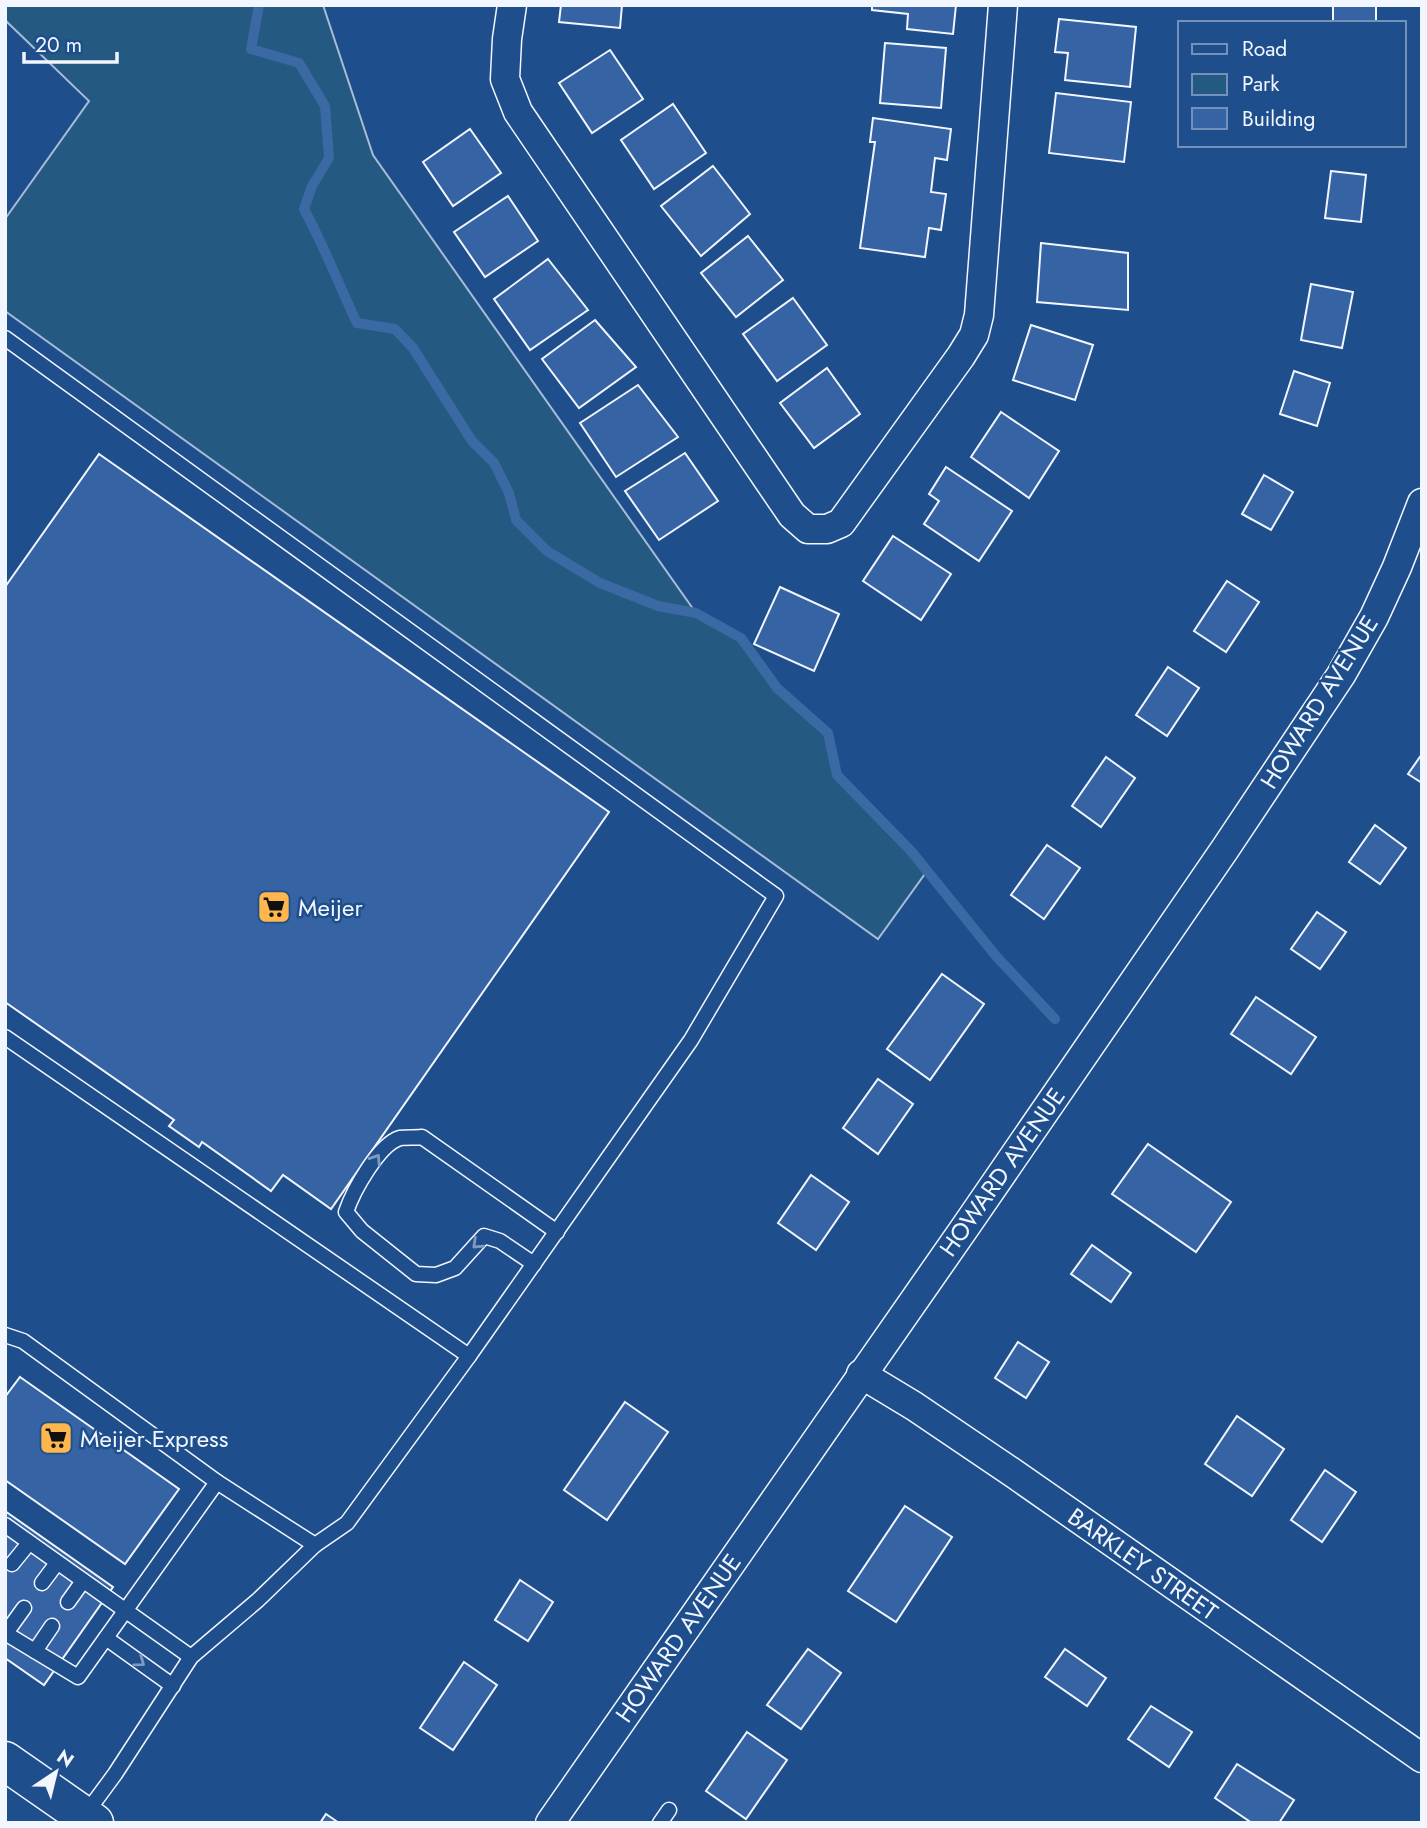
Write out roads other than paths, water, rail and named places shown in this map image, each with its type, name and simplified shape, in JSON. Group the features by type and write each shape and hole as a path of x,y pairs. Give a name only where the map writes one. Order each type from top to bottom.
{"main road":[{"path":"8,1768 86,1820"}],"street":[{"path":"512,5 505,79 518,112 792,515 808,528 827,530 841,523 974,335 979,315 1003,5"},
{"name":"HOWARD AVENUE","path":"550,1823 1178,918 1341,675 1374,617 1422,503"},
{"name":"BARKLEY STREET","path":"861,1374 914,1406 1016,1475 1422,1758"}],"lane":[{"path":"5,338 776,896 691,1040 469,1356 346,1523 315,1545 258,1601 191,1657 86,1820"},
{"path":"5,1037 469,1356"},
{"path":"534,1264 500,1241 485,1236 455,1268 436,1275 416,1274 362,1231 346,1212 351,1197 383,1149 399,1138 422,1137 557,1232"},
{"path":"5,1335 23,1341 217,1482 315,1545"},
{"path":"24,1608 6,1633 78,1677 217,1482"},
{"path":"5,1525 191,1657"},
{"path":"12,1564 29,1543"},
{"path":"42,1583 57,1563"},
{"path":"68,1602 83,1581"},
{"path":"34,1651 52,1626"},
{"path":"106,1638 173,1686"},
{"path":"660,1823 669,1810"}],"waterway":[{"path":"259,5 251,49 299,63 325,106 329,158 312,186 304,209 357,323 395,329 413,348 472,441 494,463 509,493 516,520 547,551 600,583 658,606 696,613 741,638 777,688 828,733 837,775 911,851 996,956 1055,1019"}],"place":[{"name":"Meijer","path":"274,907"},
{"name":"Meijer Express","path":"56,1438"}]}
